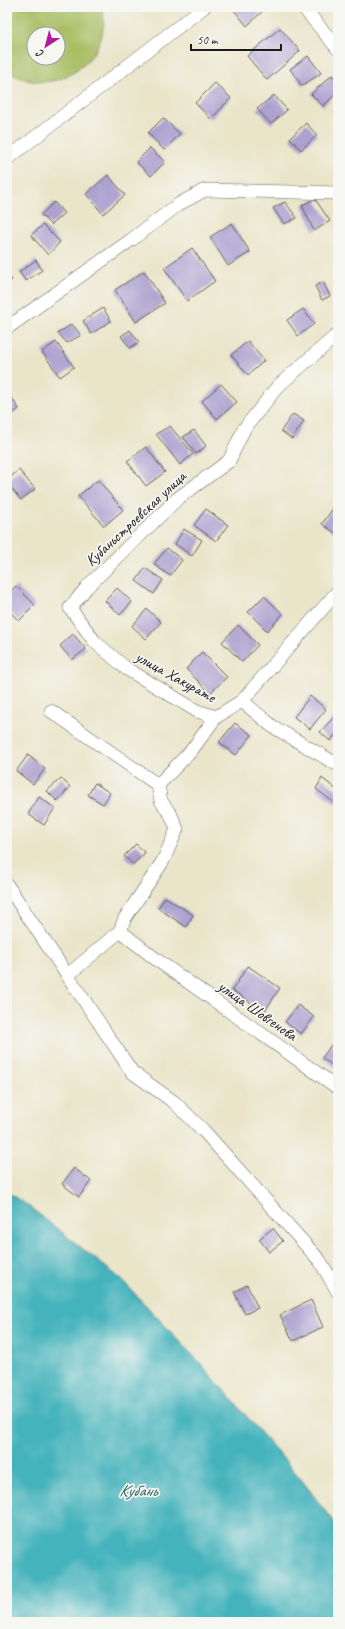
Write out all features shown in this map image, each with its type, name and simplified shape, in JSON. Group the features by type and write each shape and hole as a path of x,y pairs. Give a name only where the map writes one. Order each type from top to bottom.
{"street":[{"path":"7,159 204,7"},
{"path":"303,7 338,49"},
{"path":"7,328 179,204 205,190 338,193"},
{"name":"Кубаньстроевская улица","path":"70,608 86,587 177,499 229,461 244,429 278,386 338,334"},
{"name":"улица Хакурате","path":"70,608 95,642 127,669 197,711 216,717 242,701 338,591"},
{"path":"242,701 272,726 338,765"},
{"path":"51,711 158,784 161,801 171,815 177,829 163,861 125,918 120,931 68,976"},
{"path":"158,784 191,751 216,717"},
{"path":"7,885 132,1072 174,1102 203,1130 320,1261 334,1278 338,1292"},
{"name":"улица Шовгенова","path":"120,931 157,960 338,1088"}],"green space":[{"path":"7,7 102,7 103,24 100,40 93,54 82,66 69,75 54,81 38,82 7,71"}],"water":[{"name":"Кубань","path":"7,1192 27,1205 121,1279 202,1365 301,1479 338,1528 338,1622 7,1622"}],"building":[{"path":"237,7 267,7 247,26 234,10"},
{"path":"280,28 300,51 267,80 247,56"},
{"path":"308,56 321,73 302,86 290,69"},
{"path":"332,75 338,82 338,92 323,106 311,94"},
{"path":"215,83 231,98 211,119 195,103"},
{"path":"274,95 287,110 271,124 257,109"},
{"path":"163,118 180,134 164,150 148,133"},
{"path":"306,123 317,135 301,150 290,138"},
{"path":"150,148 165,162 151,176 136,162"},
{"path":"108,175 125,195 103,214 86,194"},
{"path":"315,199 330,221 314,231 302,205"},
{"path":"54,202 64,213 51,225 41,215"},
{"path":"285,202 297,218 284,224 273,208"},
{"path":"232,223 250,252 228,266 210,237"},
{"path":"43,225 60,242 48,255 31,235"},
{"path":"192,248 215,281 187,301 164,268"},
{"path":"36,260 42,270 26,281 19,272"},
{"path":"144,271 165,303 136,322 115,290"},
{"path":"7,274 12,280 7,283"},
{"path":"323,282 330,296 322,300 315,286"},
{"path":"103,308 111,321 91,334 83,321"},
{"path":"303,309 314,324 298,336 287,320"},
{"path":"72,324 81,335 67,343 58,333"},
{"path":"130,330 139,342 130,348 121,336"},
{"path":"248,341 264,361 248,375 231,355"},
{"path":"56,342 74,367 60,377 42,352"},
{"path":"221,384 237,402 217,419 202,401"},
{"path":"7,391 19,409 8,417 7,416"},
{"path":"293,414 304,421 292,439 281,431"},
{"path":"170,426 193,454 180,465 156,434"},
{"path":"194,430 206,446 196,454 183,437"},
{"path":"146,447 165,472 146,486 127,461"},
{"path":"19,470 35,489 21,500 7,483 7,480"},
{"path":"98,480 123,510 104,526 78,496"},
{"path":"334,507 338,510 338,535 322,524"},
{"path":"206,509 228,525 216,541 194,525"},
{"path":"184,529 202,540 192,556 175,544"},
{"path":"167,548 182,560 170,576 154,564"},
{"path":"145,568 163,580 154,594 136,581"},
{"path":"16,586 35,605 19,621 7,609 7,595"},
{"path":"117,588 132,602 120,615 105,601"},
{"path":"264,596 283,614 267,631 248,612"},
{"path":"147,609 161,622 146,639 132,626"},
{"path":"238,625 258,645 242,662 222,642"},
{"path":"73,634 86,649 72,660 60,646"},
{"path":"202,652 227,677 210,693 186,669"},
{"path":"310,696 326,709 310,729 294,717"},
{"path":"334,717 338,720 338,732 330,741 320,732"},
{"path":"235,723 252,735 236,755 219,742"},
{"path":"28,755 45,769 33,784 16,771"},
{"path":"61,778 70,787 57,801 47,791"},
{"path":"322,778 338,791 338,801 336,804 316,789"},
{"path":"95,783 110,793 103,804 88,795"},
{"path":"39,797 55,808 44,825 28,814"},
{"path":"136,844 145,853 133,864 124,856"},
{"path":"165,897 193,915 186,927 158,908"},
{"path":"248,966 280,988 264,1012 232,990"},
{"path":"298,1005 314,1017 301,1034 285,1022"},
{"path":"338,1035 338,1069 322,1058"},
{"path":"74,1168 91,1181 79,1197 62,1184"},
{"path":"273,1228 283,1241 269,1252 259,1239"},
{"path":"247,1285 258,1308 245,1314 234,1292"},
{"path":"311,1300 323,1327 293,1341 280,1315"}]}
